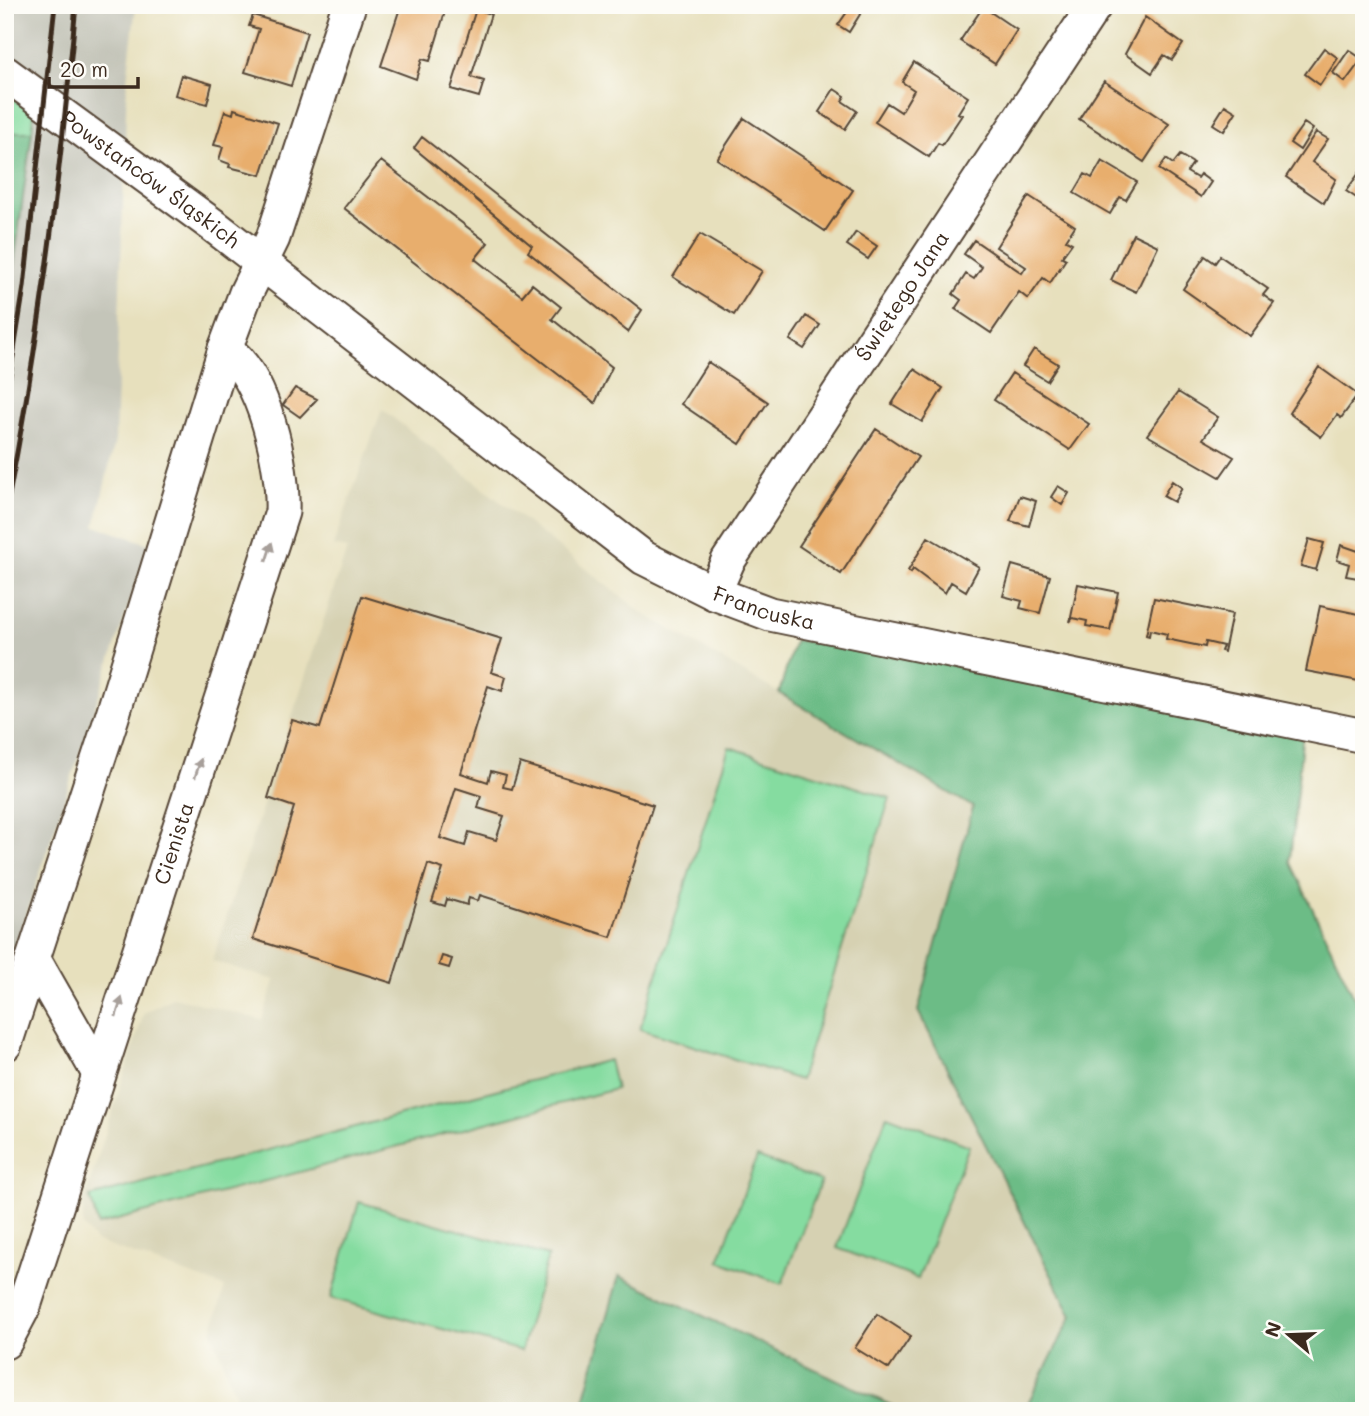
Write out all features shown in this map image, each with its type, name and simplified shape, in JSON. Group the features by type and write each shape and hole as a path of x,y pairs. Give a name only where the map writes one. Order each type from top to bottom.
{"street":[{"path":"5,1044 34,960 225,349 246,293 273,238 349,5"},
{"name":"Świętego Jana","path":"715,593 728,561 1096,5"},
{"name":"Powstańców Śląskich","path":"5,73 262,263"},
{"name":"Francuska","path":"262,263 644,558 715,593 770,614 1364,736"},
{"name":"Cienista","path":"5,1342 24,1306 282,512 279,466 258,396 239,358 225,349"},
{"path":"34,960 98,1072"}],"shaded area":[{"path":"5,5 136,5 127,80 115,441 95,526 149,544 5,978"},
{"path":"382,409 641,612 973,807 918,1011 1072,1317 1024,1411 903,1411 619,1276 581,1411 241,1411 212,1331 225,1287 95,1241 83,1226 83,1204 144,1013 174,997 262,1020 275,980 212,961 347,549 333,546"}],"green space":[{"path":"5,93 34,114 32,132 15,132 5,138"},
{"path":"15,132 32,132 5,328 5,138"},
{"path":"795,640 1304,721 1290,861 1364,1018 1364,1411 1024,1411 1072,1316 918,1011 973,807 779,693"},
{"path":"729,747 890,798 800,1080 640,1029"},
{"path":"609,1060 616,1089 98,1225 90,1197"},
{"path":"887,1115 969,1146 918,1279 837,1248"},
{"path":"757,1157 821,1181 782,1284 719,1261"},
{"path":"359,1202 548,1256 521,1351 331,1298"},
{"path":"619,1276 903,1411 581,1411"}],"building":[{"path":"401,5 447,5 430,61 422,59 416,79 381,66"},
{"path":"852,5 864,8 849,32 838,25"},
{"path":"983,7 1017,30 995,64 960,41"},
{"path":"476,9 491,14 471,77 484,81 479,97 451,89"},
{"path":"253,15 307,32 291,86 245,72 259,29 249,26"},
{"path":"1145,17 1183,44 1172,60 1164,55 1152,73 1125,54"},
{"path":"1324,48 1338,58 1320,85 1305,74"},
{"path":"1349,50 1362,59 1345,82 1333,73"},
{"path":"914,62 968,97 958,113 962,115 942,145 938,143 929,157 875,122 887,103 901,112 914,90 902,82"},
{"path":"181,75 212,84 207,104 175,95"},
{"path":"1104,81 1169,124 1144,162 1079,119"},
{"path":"834,89 845,96 842,101 857,111 845,129 819,112"},
{"path":"1225,105 1236,112 1224,131 1213,124"},
{"path":"234,109 278,123 261,175 229,167 230,164 219,160 223,147 214,145 225,111 233,114"},
{"path":"744,118 853,190 825,231 717,159"},
{"path":"1304,123 1313,129 1300,150 1290,143"},
{"path":"1316,132 1328,139 1312,162 1336,179 1324,203 1286,177"},
{"path":"422,137 642,310 628,332 528,252 532,246 414,148"},
{"path":"1180,155 1193,163 1187,172 1197,178 1200,174 1211,182 1201,197 1159,169 1166,159 1173,164"},
{"path":"381,161 488,243 475,259 522,296 532,284 561,307 552,319 612,367 595,403 344,208"},
{"path":"1102,161 1137,182 1126,200 1120,197 1110,214 1074,193 1085,174 1092,178"},
{"path":"1362,169 1364,170 1364,203 1346,191"},
{"path":"1029,196 1075,226 1066,240 1072,243 1062,257 1066,259 1050,283 1043,278 1028,299 1019,292 991,333 955,309 961,300 953,294 966,274 974,279 982,267 964,254 974,240 1022,273 1026,267 996,247"},
{"path":"856,232 877,246 868,259 847,245"},
{"path":"700,234 762,271 734,315 673,277"},
{"path":"1133,234 1158,246 1136,292 1111,280"},
{"path":"1205,256 1215,263 1220,256 1268,289 1263,295 1274,303 1250,336 1183,289"},
{"path":"806,316 820,325 804,349 790,340"},
{"path":"1034,349 1058,364 1047,381 1023,366"},
{"path":"708,362 768,402 740,444 681,404"},
{"path":"1319,367 1358,395 1341,418 1337,415 1321,437 1289,413"},
{"path":"914,369 943,388 922,422 892,404"},
{"path":"1012,373 1089,424 1070,450 994,400"},
{"path":"295,388 317,399 300,417 283,405"},
{"path":"1178,392 1218,417 1203,439 1234,457 1220,477 1147,435"},
{"path":"876,429 918,457 841,574 799,546"},
{"path":"1172,481 1182,488 1174,502 1163,496"},
{"path":"1058,486 1069,493 1062,505 1051,497"},
{"path":"1020,496 1036,501 1029,526 1010,521"},
{"path":"928,537 979,567 966,591 951,582 945,593 913,569 911,573 908,571"},
{"path":"1309,539 1324,543 1316,570 1301,566"},
{"path":"1341,545 1364,553 1364,579 1346,576 1349,564 1337,560"},
{"path":"1012,565 1050,576 1040,613 1020,608 1022,601 1003,596"},
{"path":"1078,584 1118,592 1110,630 1086,626 1087,621 1073,618 1070,622"},
{"path":"362,596 502,639 491,672 506,677 502,691 488,686 461,773 488,782 491,771 506,775 503,787 512,789 520,763 653,805 611,937 480,895 478,901 469,898 467,905 447,899 445,906 432,902 443,869 428,864 392,983 253,939 294,807 268,798 292,720 320,728","holes":["456,788 481,796 478,808 504,816 496,840 469,832 465,846 440,838"]},
{"path":"1154,598 1232,614 1224,652 1221,651 1223,646 1206,642 1205,647 1166,639 1167,634 1150,630 1149,636 1146,635"},
{"path":"1320,606 1364,615 1364,682 1306,671"},
{"path":"442,956 452,959 449,968 439,965"},
{"path":"877,1314 911,1336 889,1369 855,1348"}],"railway":[{"path":"5,406 24,287 55,5"},
{"path":"5,515 47,261 76,5"}]}
